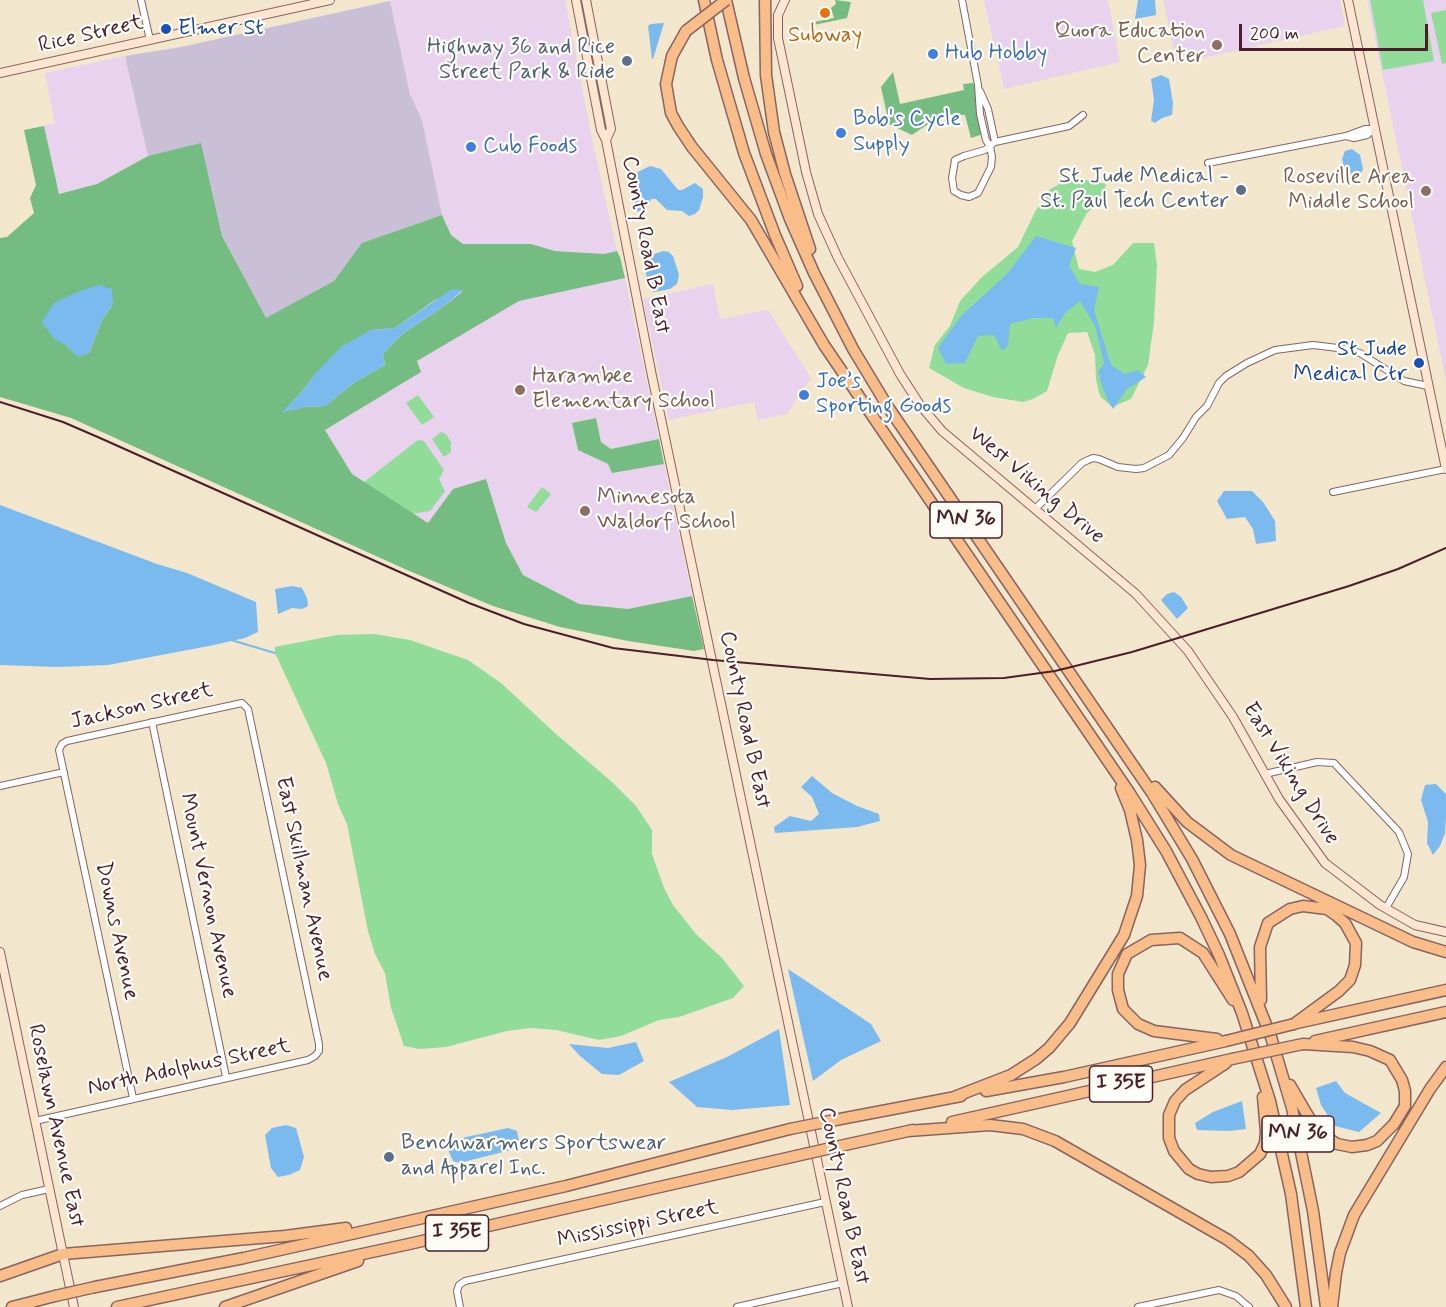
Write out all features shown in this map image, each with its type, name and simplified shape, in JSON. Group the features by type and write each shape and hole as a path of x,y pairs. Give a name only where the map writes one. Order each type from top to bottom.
{"highway":[{"name":"MN 36","path":"704,0 735,126 771,226 798,288 834,354 865,403 1147,819 1219,955 1260,1066 1278,1130 1290,1185 1306,1307"},
{"name":"MN 36","path":"726,0 744,78 766,154 794,228 853,349 888,407 1152,793 1192,859 1220,913 1261,1009 1281,1068 1305,1170 1326,1307"},
{"path":"726,0 686,31 677,44 668,69 666,84 671,112 692,147 751,220 824,345 865,403"},
{"path":"765,0 766,75 774,132 785,174 832,309"},
{"path":"1107,727 1171,806 1187,822 1231,855 1413,942 1446,952"},
{"path":"954,1097 1011,1075 1049,1048 1070,1023 1118,945 1130,921 1139,881 1137,840 1123,793 1096,743"},
{"path":"1261,1009 1260,947 1268,923 1290,909 1303,906 1328,909 1345,923 1351,932 1356,944 1355,966 1350,980 1339,991 1296,1023"},
{"path":"1223,1041 1162,1033 1138,1024 1123,1009 1118,990 1118,974 1126,954 1152,940 1180,938 1203,953 1242,1013"},
{"name":"I 35E","path":"12,1307 95,1287 244,1258 566,1186 790,1129 1064,1077 1446,990"},
{"name":"I 35E","path":"117,1307 1446,1012"},
{"path":"1281,1068 1309,1119 1323,1136 1337,1144 1352,1147 1367,1145 1387,1133 1405,1106 1405,1091 1398,1071 1390,1060 1370,1051 1353,1047 1303,1044"},
{"path":"1230,1060 1185,1090 1175,1101 1169,1115 1169,1138 1174,1151 1189,1169 1211,1177 1228,1176 1239,1172 1260,1154 1266,1132 1260,1066"},
{"path":"1332,1307 1340,1253 1354,1215 1430,1089 1446,1067"},
{"path":"908,1131 990,1125 1023,1130 1055,1141 1228,1240 1255,1262 1276,1289 1286,1307"},
{"path":"0,1275 63,1254 285,1236 406,1221"},
{"path":"225,1307 409,1244"}],"street":[{"path":"141,0 150,40"},
{"name":"Rice Street","path":"0,73 330,0"},
{"name":"County Road B East","path":"576,0 652,376 848,1307"},
{"name":"County Road B East","path":"586,0 610,129 606,140"},
{"name":"West Viking Drive","path":"785,0 778,15 778,38 811,192 838,258 905,382 920,405 942,431 1137,594"},
{"path":"962,0 978,85 980,114 986,140 993,144"},
{"path":"1333,492 1446,469 1348,0"},
{"path":"993,144 991,166 978,193 969,197 954,190 952,178 955,160 985,150 993,144 1069,126 1083,115"},
{"path":"1208,163 1346,136 1359,130 1375,129"},
{"path":"1035,509 1082,463 1093,458 1118,467 1136,469 1144,468 1168,456 1196,417 1208,406 1219,383 1226,376 1275,350 1313,345 1346,349 1360,353 1404,381 1428,386"},
{"name":"East Viking Drive","path":"1137,594 1188,651 1233,717 1279,799 1325,863 1386,908 1415,925 1446,933"},
{"name":"Jackson Street","path":"64,772 59,750 64,742 240,703 246,705 248,710"},
{"name":"East Skillman Avenue","path":"248,710 319,1044 319,1051 315,1056"},
{"name":"Mount Vernon Avenue","path":"152,722 226,1077"},
{"path":"1265,774 1317,762 1334,763 1399,832 1408,854 1404,877 1386,908"},
{"path":"0,786 64,772"},
{"name":"Downs Avenue","path":"64,772 133,1098"},
{"name":"Roselawn Avenue East","path":"0,952 74,1307"},
{"name":"North Adolphus Street","path":"35,1121 308,1060 315,1056"},
{"path":"0,1206 22,1196 50,1189"},
{"name":"Mississippi Street","path":"460,1307 457,1291 459,1285 465,1281 825,1202"},
{"path":"737,1307 843,1283"},
{"path":"1138,1307 1219,1290 1236,1296 1249,1307"}],"shaded area":[{"path":"565,0 594,149 617,251 604,254 554,251 531,244 463,244 451,235 442,215 422,120 410,94 390,1"},
{"path":"984,0 1108,0 1120,62 1004,89"},
{"name":"Quora Education Center","path":"1163,0 1340,0 1345,26 1177,64"},
{"name":"Roseville Area Middle School","path":"1367,0 1446,0 1446,381"},
{"path":"390,1 410,94 422,120 442,215 363,243 334,281 266,319 222,236 201,144 148,156 125,56 181,47"},
{"path":"125,56 148,156 97,184 59,194 44,126 55,123 45,73"},
{"name":"Harambee Elementary School","path":"625,278 659,439 611,449 601,442 596,418 572,423 578,450 608,464 612,473 664,464 692,596 628,609 579,604 523,575 506,543 486,479 453,489 428,524 352,474 325,430 421,372 417,361 519,301"},
{"path":"713,284 720,319 768,310 811,378 787,414 758,420 754,402 669,420 643,299"}],"green space":[{"path":"835,0 851,2 847,18 809,26 809,23 834,18 831,8 836,4"},
{"path":"1370,0 1423,0 1434,61 1383,70"},
{"path":"1446,10 1446,63 1442,64 1431,13"},
{"path":"893,72 900,104 964,90 963,84 973,83 983,134 971,138 965,115 943,114 912,135 889,124 881,87"},
{"path":"44,126 59,194 97,184 148,156 201,143 222,236 266,318 334,281 362,243 442,215 451,235 463,244 531,244 555,251 604,254 617,251 625,278 519,301 417,361 421,372 325,430 352,474 428,523 453,489 486,479 506,543 523,575 579,604 628,609 692,596 704,649 694,651 628,641 560,627 493,606 407,570 71,418 0,397 0,238 7,237 34,213 30,198 36,185 24,130","holes":["463,291 402,334 383,354 385,365 355,382 325,406 304,407 283,412 315,374 371,330 395,328 435,300","113,304 102,320 89,353 78,356 66,345"]},
{"path":"1072,177 1106,184 1101,200 1087,213 1072,241 1079,269 1095,272 1113,265 1133,243 1154,243 1157,265 1154,322 1148,365 1131,399 1112,407 1100,396 1096,379 1095,355 1087,332 1068,333 1058,355 1047,391 1023,402 993,397 964,388 929,368 935,345 950,326 960,301 982,277 1018,247 1049,190"},
{"path":"418,395 434,417 422,425 406,403"},
{"path":"596,418 601,442 611,449 659,439 664,464 612,473 608,464 578,450 572,423"},
{"path":"441,432 446,434 451,442 451,452 444,457 432,439"},
{"path":"418,440 424,441 444,470 439,479 445,491 430,511 411,514 364,482"},
{"path":"542,487 551,494 536,512 527,507"},
{"path":"374,634 410,640 468,660 501,683 636,806 652,830 652,854 664,888 673,905 696,934 722,958 744,986 733,998 679,1017 659,1020 621,1036 599,1040 556,1030 531,1028 507,1031 446,1047 420,1049 404,1046 391,1008 385,973 375,954 368,931 347,824 338,804 326,763 275,653 275,647 337,635"}],"water":[{"path":"1138,0 1155,0 1156,15 1135,19"},
{"path":"664,23 653,59 652,59 648,26"},
{"path":"1161,75 1169,79 1173,103 1172,115 1155,123 1151,121 1154,100 1151,79"},
{"path":"1352,149 1360,155 1363,169 1359,178 1346,175 1342,159 1345,151"},
{"path":"650,166 661,169 678,190 695,183 703,189 699,210 689,216 682,211 667,210 656,199 651,199 649,205 638,212 635,208 631,183 636,173"},
{"path":"1036,236 1076,248 1069,266 1080,284 1099,287 1094,310 1111,365 1125,374 1138,370 1146,377 1127,389 1113,409 1106,397 1098,372 1104,363 1095,326 1080,301 1065,313 1056,328 1053,318 1034,318 1010,324 1008,345 1002,351 994,335 978,336 965,363 946,364 938,348 961,316 1007,274"},
{"path":"663,251 673,256 679,275 677,284 670,289 654,292 650,289 644,264 646,257"},
{"path":"99,285 112,289 113,304 102,320 89,353 78,357 66,345 54,339 42,322 54,303"},
{"path":"452,289 463,290 443,307 402,334 383,354 385,365 355,382 325,406 304,407 282,413 341,347 371,330 395,328"},
{"path":"1224,491 1252,491 1263,502 1275,521 1276,541 1256,544 1253,529 1245,517 1227,519 1217,501"},
{"path":"0,505 187,573 256,602 258,632 245,638 209,646 108,665 58,667 0,665"},
{"path":"292,586 302,588 308,606 302,609 292,608 278,614 275,589"},
{"path":"1174,592 1181,597 1188,608 1177,619 1161,600 1167,594"},
{"path":"812,776 832,793 879,814 880,821 857,827 775,833 774,827 790,816 811,821 819,814 812,797 801,787"},
{"path":"1436,784 1446,794 1446,816 1445,833 1440,846 1433,855 1427,843 1428,822 1421,800 1425,785"},
{"path":"788,969 871,1024 881,1041 841,1060 813,1081"},
{"path":"779,1029 790,1105 732,1110 697,1107 669,1082 727,1057"},
{"path":"636,1042 644,1061 619,1075 602,1074 569,1044 608,1048"},
{"path":"1336,1081 1345,1093 1381,1113 1359,1132 1335,1126 1321,1105 1316,1088"},
{"path":"1242,1101 1246,1129 1197,1130 1195,1123 1213,1112"},
{"path":"286,1125 296,1128 304,1157 300,1170 278,1177 271,1168 265,1135 272,1128"},
{"path":"508,1128 517,1131 519,1148 459,1163 453,1161 447,1147 448,1141"}],"waterway":[{"path":"231,640 275,653"}],"railway":[{"path":"0,402 63,422 469,603 524,624 613,648 713,660 930,679 1004,678 1055,671 1132,652 1349,586 1398,569 1446,548"}],"place":[{"name":"Subway","path":"825,13"},
{"name":"Elmer St","path":"166,29"},
{"name":"Quora Education Center","path":"1217,45"},
{"name":"Hub Hobby","path":"933,54"},
{"name":"Highway 36 and Rice Street Park & Ride","path":"627,61"},
{"name":"Bob's Cycle Supply","path":"841,133"},
{"name":"Cub Foods","path":"471,147"},
{"name":"St. Jude Medical - St. Paul Tech Center","path":"1241,190"},
{"name":"Roseville Area Middle School","path":"1426,191"},
{"name":"St Jude Medical Ctr","path":"1419,363"},
{"name":"Harambee Elementary School","path":"520,390"},
{"name":"Joe’s Sporting Goods","path":"804,395"},
{"name":"Minnesota Waldorf School","path":"585,511"},
{"name":"Benchwarmers Sportswear and Apparel Inc.","path":"389,1157"}]}
